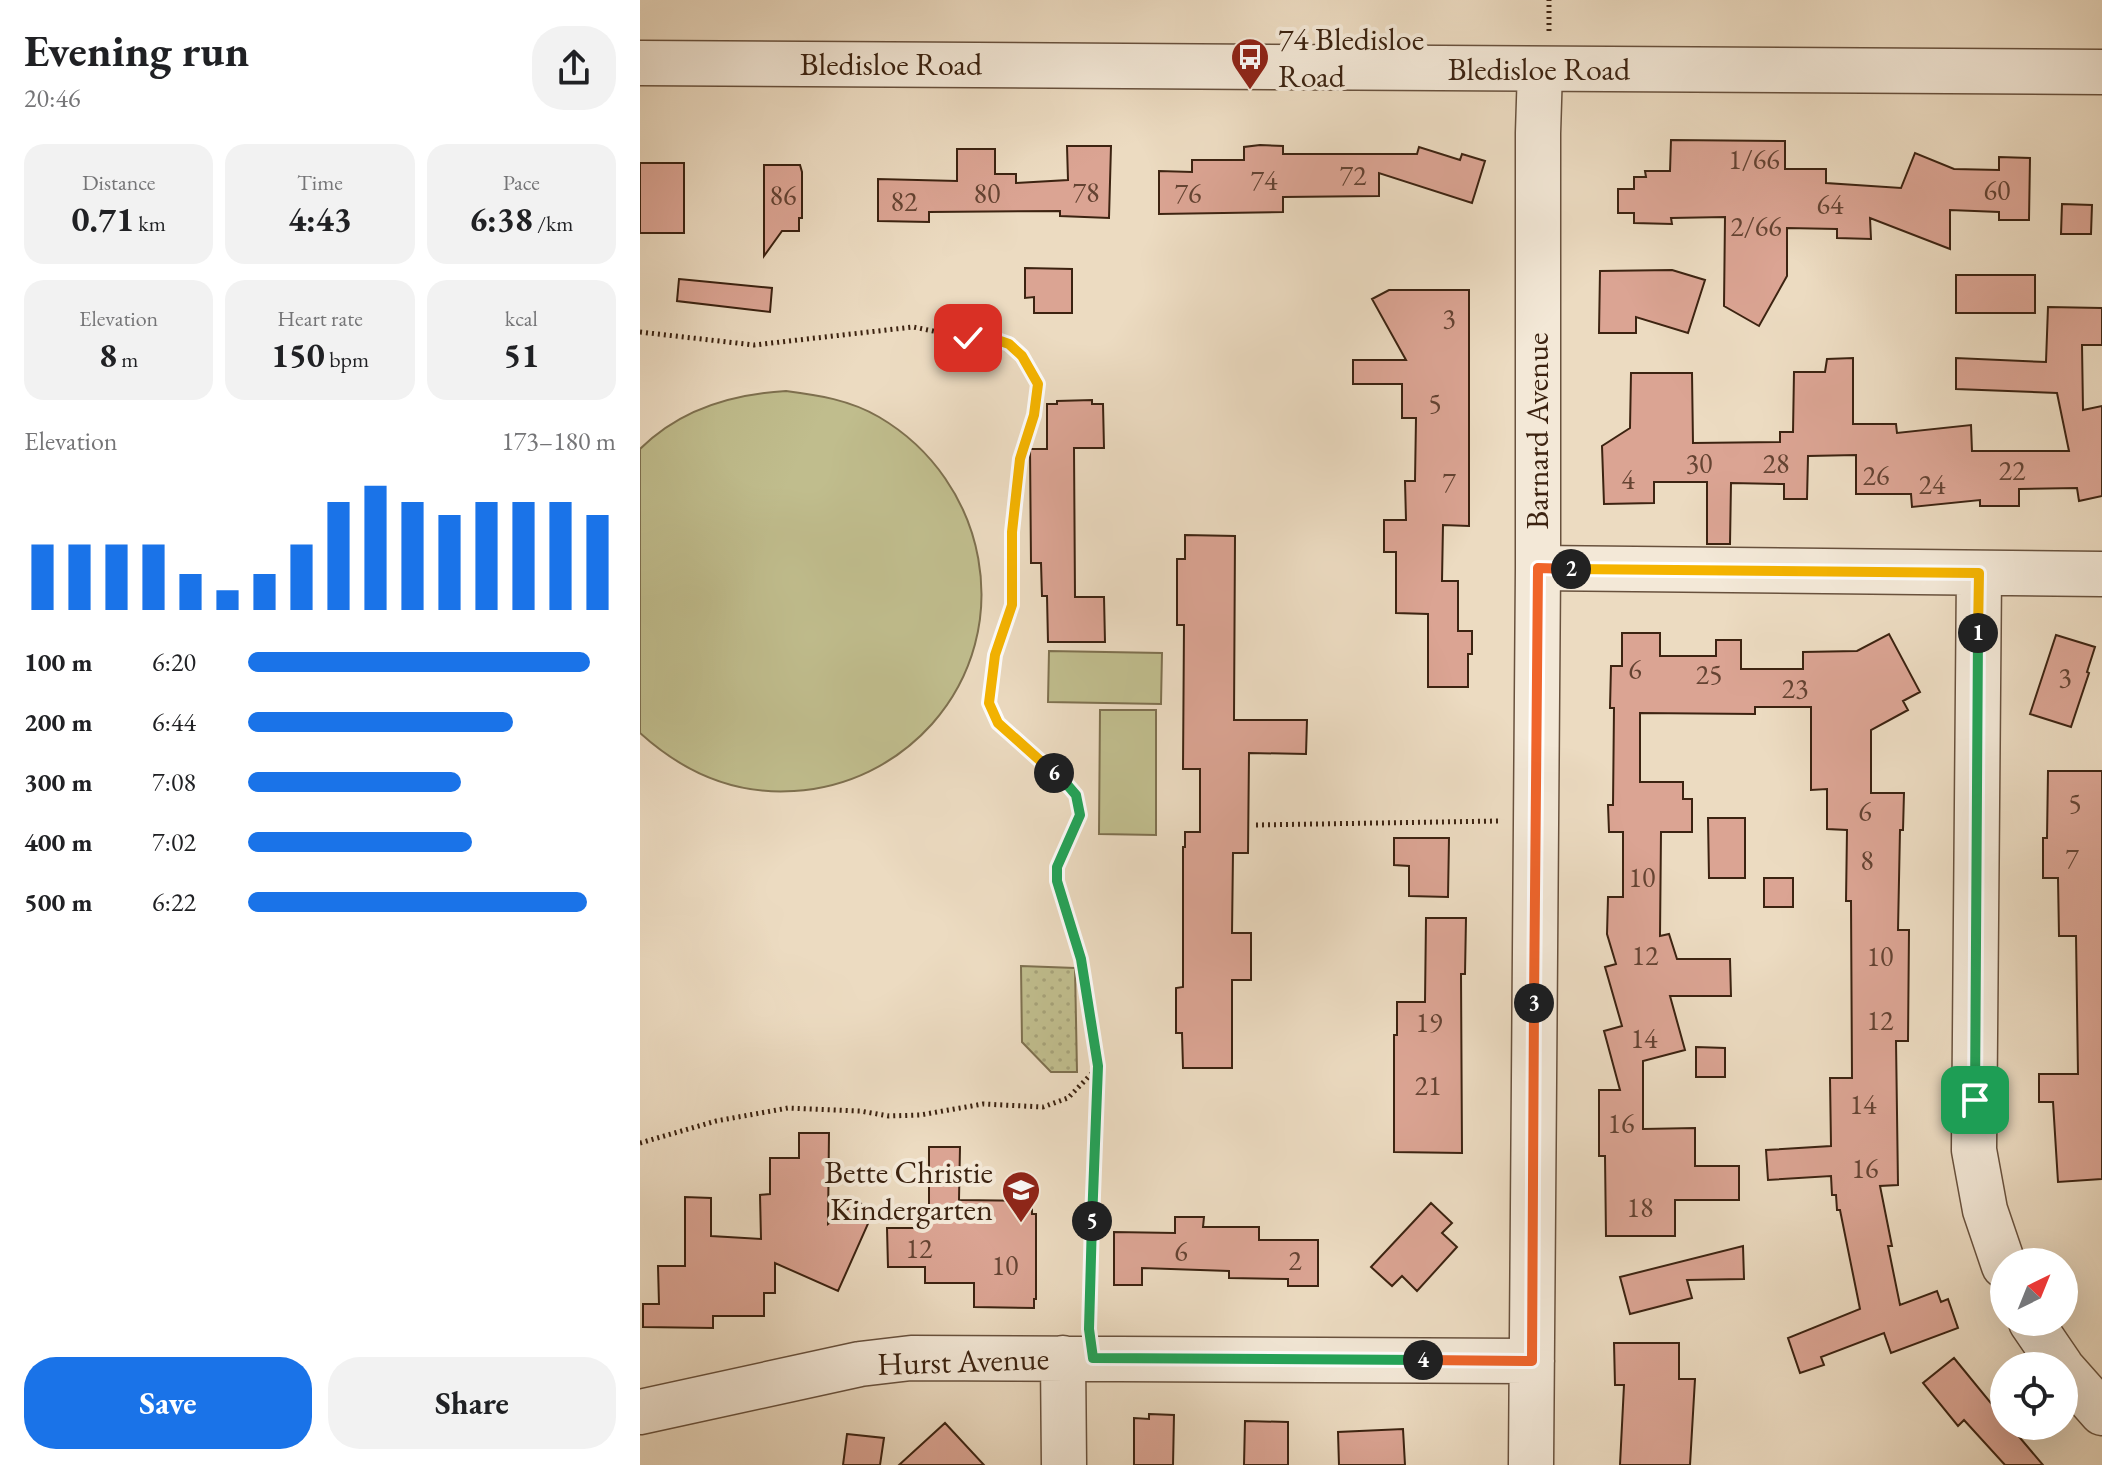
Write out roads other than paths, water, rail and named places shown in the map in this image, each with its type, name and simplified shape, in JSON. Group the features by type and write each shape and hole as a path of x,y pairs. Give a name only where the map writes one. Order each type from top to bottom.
{"street":[{"name":"Bledisloe Road","path":"640,63 2102,72"},
{"name":"Barnard Avenue","path":"1531,1465 1540,69"},
{"path":"1538,568 2102,574"},
{"path":"1979,573 1974,1150 1985,1210 1998,1248"},
{"name":"Hurst Avenue","path":"640,1412 860,1364 911,1358 1532,1361"},
{"path":"1064,1465 1078,1358"},
{"path":"2078,1386 2102,1413"}],"place":[{"name":"74 Bledisloe Road","path":"1250,91"},
{"name":"Bette Christie Kindergarten","path":"1021,1224"}]}
